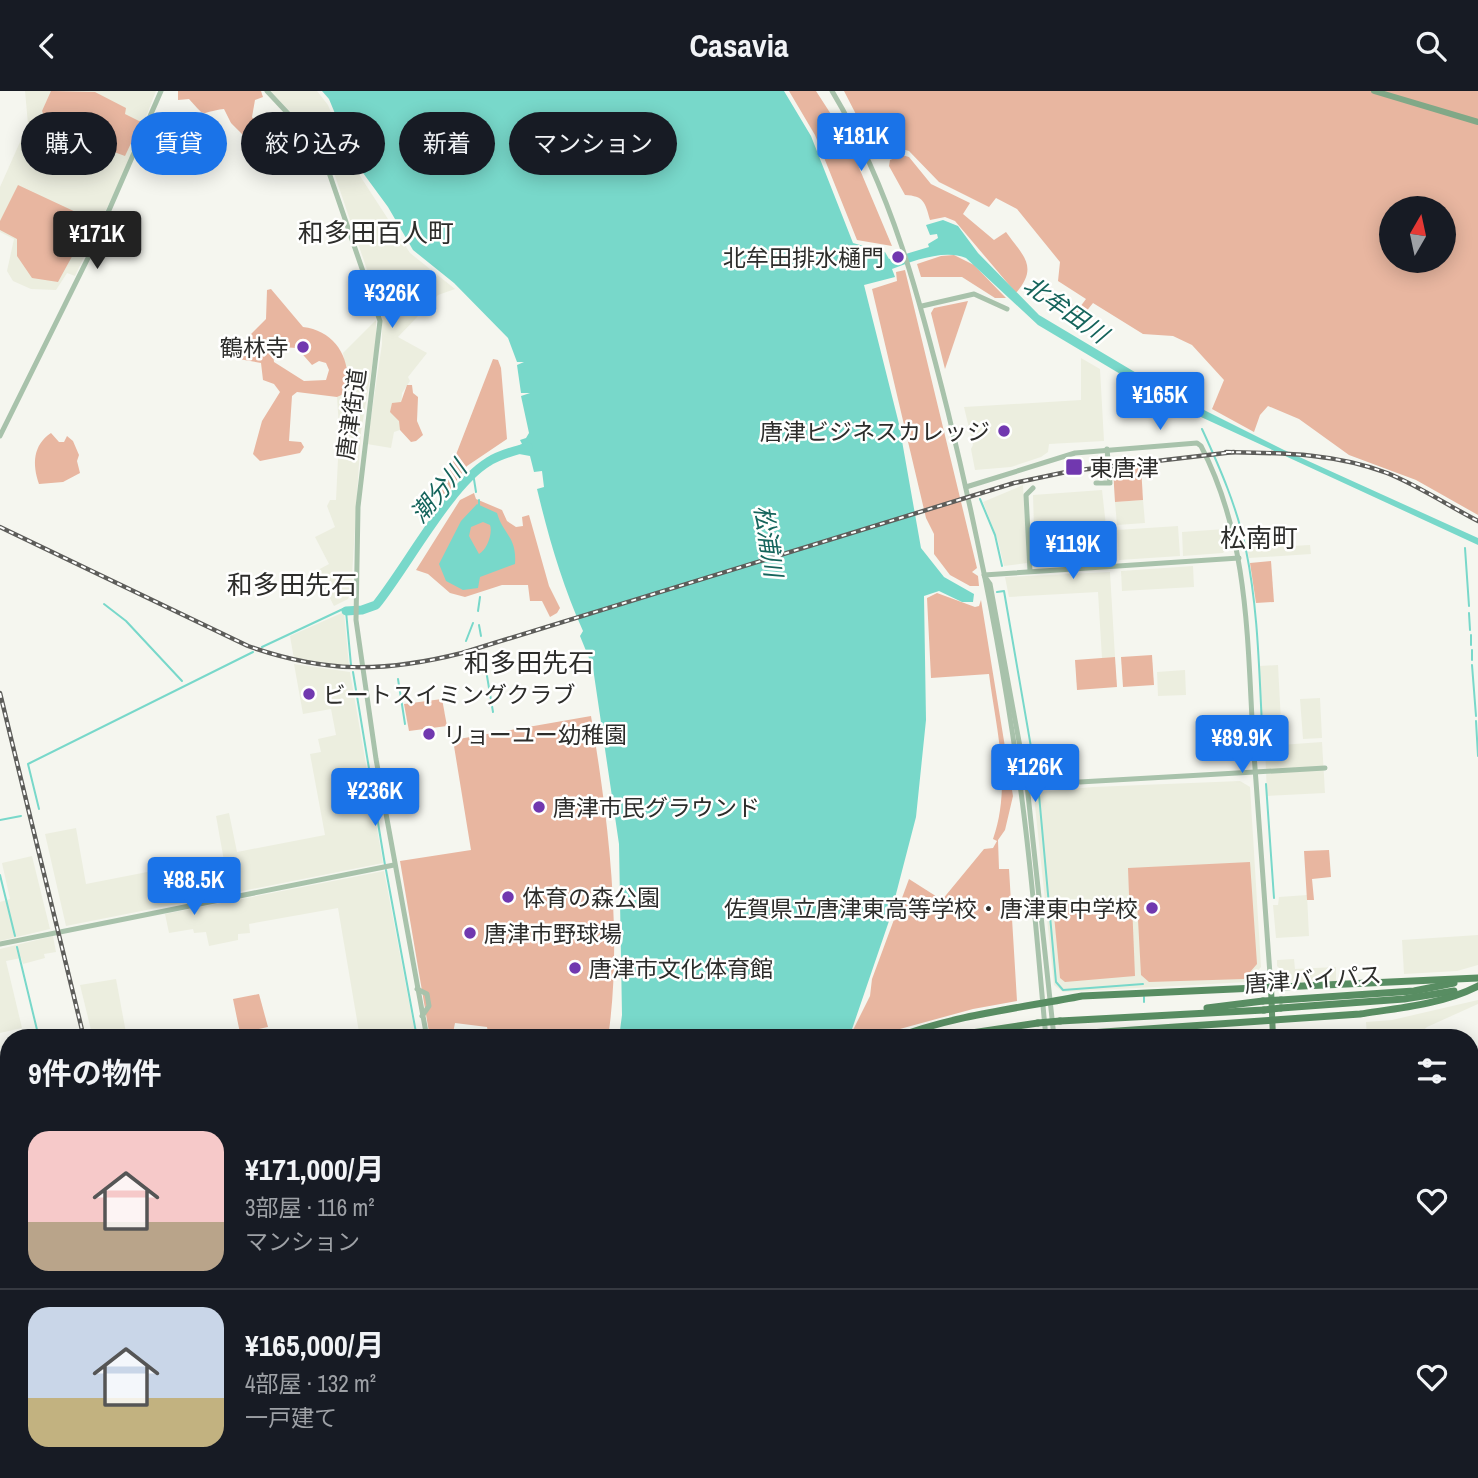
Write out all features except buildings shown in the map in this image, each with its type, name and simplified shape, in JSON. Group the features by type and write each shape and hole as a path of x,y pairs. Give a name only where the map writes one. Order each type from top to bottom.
{"highway":[{"path":"927,1029 990,1011 1046,1004 1082,996 1478,978"},
{"name":"唐津バイパス","path":"1345,1000 1414,991 1478,978"},
{"path":"1162,1029 1273,1022 1411,1006 1465,993 1478,985"},
{"name":"唐津バイパス","path":"998,1029 1060,1021 1281,1004 1414,998 1478,985"}],"main road":[{"path":"1374,91 1478,122"},
{"path":"1271,988 1273,1029"}],"street":[{"path":"0,436 101,231 161,91"},
{"name":"唐津街道","path":"267,91 310,137 324,158 380,321 360,481 356,615 388,866"},
{"path":"832,91 872,165 905,249 922,306 966,487 1024,786 1049,1029"},
{"path":"922,306 974,294 1007,309"},
{"path":"966,487 1075,453 1199,444 1224,498 1239,558 1246,611 1271,988"},
{"path":"1096,484 1110,482 1107,449"},
{"path":"1030,571 1026,495 1033,488"},
{"path":"984,575 1239,558"},
{"path":"1024,786 1325,768"},
{"path":"0,944 388,866 424,1029"}],"shaded area":[{"path":"25,91 156,91 148,112 131,112 131,155 128,163 75,276 67,273 56,290 31,289 13,281 7,271 14,239 0,232 0,187 21,140 21,175 117,175 117,112 27,112"},
{"path":"51,91 95,92 126,108 125,114 131,117 131,143 125,156 117,153 117,112 42,111"},
{"path":"178,91 261,91 263,97 255,100 253,112 241,112 241,133 231,123 224,109 202,112 189,99 178,100"},
{"path":"270,91 317,91 331,112 290,112"},
{"path":"789,91 816,91 847,139 892,246 857,240 815,135"},
{"path":"844,91 1478,91 1478,515 1416,480 1349,455 1299,419 1268,406 1260,415 1254,432 1212,409 1224,380 1192,345 1173,336 1143,334 1093,303 1081,318 1066,307 1068,303 1080,307 1086,299 1058,281 1060,262 1017,209 996,198 989,207 939,182 909,151 902,149 878,157"},
{"path":"902,155 909,157 931,184 970,203 963,214 994,240 1006,232 1026,261 1027,275 1016,293 955,221 945,217 930,220 923,201 905,195 889,166 890,160"},
{"path":"335,175 359,175 410,253 455,289 438,295 398,337 427,353 408,377 410,381 402,393 400,430 394,432 391,448 367,444 382,344 382,319"},
{"path":"18,185 95,221 96,227 83,255 75,251 58,282 32,278 17,256 17,239 0,230 0,221"},
{"path":"954,255 974,265 1006,298 995,298 962,277 921,277 917,264 941,256"},
{"path":"905,270 977,568 972,572 978,576 979,586 970,586 950,575 934,554 934,534 926,518 872,289 897,281 896,272"},
{"path":"271,289 303,327 325,334 333,341 344,359 348,381 346,393 337,397 297,392 292,396 289,441 301,442 304,447 300,453 260,461 253,454 262,421 280,392 274,384 263,380 261,363 233,358 236,352 249,345 251,334 266,319 267,290","holes":["280,347 297,348 312,365 319,361 326,363 329,370 326,380 304,381 274,362 273,354"]},
{"path":"968,301 945,369 931,313 934,308"},
{"path":"376,320 376,342 361,432 351,592 348,599 334,606 316,571 329,564 315,537 335,527 327,506 330,500 336,500 339,438 343,436 346,428 339,427 337,397 346,393 348,382 343,353"},
{"path":"1081,358 1100,369 1104,441 1049,444 1048,452 1041,457 1011,467 975,470 971,449 973,445 964,407 1081,400"},
{"path":"493,359 498,360 501,368 507,439 467,466 441,502 438,501"},
{"path":"407,385 412,385 413,393 418,397 417,421 423,435 411,442 400,430 399,421 390,412 392,403 401,402"},
{"path":"51,433 59,442 64,442 67,436 73,441 79,455 77,461 80,473 63,482 39,484 35,469 37,449"},
{"path":"1141,466 1143,500 1115,502 1113,469"},
{"path":"1023,485 1027,563 1004,566 983,502"},
{"path":"1102,490 1108,544 1078,546 1078,563 1035,563 1033,495"},
{"path":"474,493 476,499 502,510 507,521 516,527 523,526 522,517 529,515 549,586 560,608 557,613 550,617 542,601 530,601 528,585 502,585 465,597 450,593 428,574 416,570 460,500"},
{"path":"1143,500 1145,523 1117,525 1115,502"},
{"path":"1178,526 1180,556 1119,560 1117,530"},
{"path":"1225,529 1229,546 1223,553 1183,556 1182,532"},
{"path":"1272,540 1273,547 1310,545 1311,554 1249,558 1246,542"},
{"path":"1271,561 1274,602 1256,603 1250,563"},
{"path":"1193,566 1194,587 1122,591 1121,571"},
{"path":"1110,572 1115,657 1102,658 1098,592 1009,597 1005,577"},
{"path":"937,593 975,607 979,606 981,600 1013,796 1005,830 998,840 999,869 1009,869 1017,1001 973,1009 900,1029 854,1029 870,996 872,979 909,879 942,900 984,849 993,848 997,841 993,839 999,819 1001,757 989,674 931,678 927,598"},
{"path":"344,612 349,666 294,659 290,636"},
{"path":"1152,655 1154,685 1123,687 1121,657"},
{"path":"1115,657 1117,687 1077,690 1075,660"},
{"path":"294,664 350,672 383,863 66,926 45,834 76,828 86,884 183,865 186,879 226,872 216,816 229,813 237,852 325,835 310,754 321,752 318,739 336,735 331,709 303,714"},
{"path":"1278,665 1282,741 1264,742 1259,666"},
{"path":"1185,670 1186,695 1158,696 1157,672"},
{"path":"1320,698 1322,738 1303,739 1300,699"},
{"path":"442,699 447,726 409,731 404,704"},
{"name":"体育の森公園","path":"591,716 612,877 614,959 609,1029 487,1029 455,1023 454,1029 428,1029 400,861 471,850 453,740"},
{"path":"1322,742 1325,793 1267,796 1265,746"},
{"name":"佐賀県立唐津東高等学校・唐津東中学校","path":"1240,781 1250,787 1261,967 1247,982 1063,992 1054,985 1034,796 1040,792 1093,787"},
{"path":"1329,850 1331,877 1312,879 1314,900 1307,900 1304,851"},
{"path":"32,856 50,929 0,941 0,902 10,899 2,863"},
{"path":"1250,862 1257,964 1244,979 1149,982 1141,975 1137,901 1129,895 1128,868"},
{"path":"384,871 414,1029 358,1029 338,908 249,924 250,933 238,934 238,940 209,946 206,932 194,933 193,929 169,933 165,914"},
{"path":"1307,895 1309,936 1276,938 1273,905 1278,905 1279,897"},
{"path":"1127,899 1132,903 1135,976 1065,982 1060,978 1053,905"},
{"path":"1478,935 1478,965 1457,971 1404,974 1402,940"},
{"path":"53,936 56,952 44,954 45,958 23,964 21,958 6,961 22,1028 0,1029 0,949"},
{"path":"1294,959 1295,969 1336,967 1336,981 1294,982 1277,966 1277,960"},
{"path":"116,979 125,1029 91,1029 80,985"},
{"path":"259,994 268,1027 239,1029 233,999"},
{"path":"1478,1000 1478,1004 1425,1029 1366,1029 1366,1022 1392,1020"}],"water":[{"name":"松浦川","path":"322,91 784,91 811,136 853,243 885,252 889,259 929,247 928,244 938,238 937,234 930,235 926,225 943,220 958,226 978,253 1039,315 1170,393 1284,450 1478,538 1478,545 1164,400 1038,325 966,258 938,255 892,269 895,277 864,285 899,424 921,548 944,577 974,594 973,602 962,602 939,591 924,596 926,720 916,817 889,921 852,1029 620,1029 619,844 593,668 580,636 583,631 551,544 537,489 544,487 542,471 534,472 530,456 519,454 518,446 522,444 520,440 526,438 529,433 521,396 530,393 521,393 517,365 524,362 517,362 508,338 454,283 413,250 388,207 365,175 385,175 385,112 334,112"},
{"path":"477,504 497,513 514,548 515,564 480,577 478,588 463,590 446,581 439,564 461,521","holes":["483,522 490,525 489,541 479,554 469,536 471,527"]}],"waterway":[{"path":"1202,429 1233,503 1251,576 1257,628 1264,758"},
{"name":"潮分川","path":"346,611 362,610 376,605 444,508 474,473 497,457 528,447"},
{"path":"473,473 476,492"},
{"path":"980,499 995,535 1002,566"},
{"path":"479,500 479,506"},
{"path":"1465,548 1469,606"},
{"path":"997,592 1004,591 1036,776"},
{"path":"478,611 480,597"},
{"path":"104,604 126,621 182,681"},
{"path":"262,647 343,609 346,611 351,665"},
{"path":"1469,613 1470,630"},
{"path":"466,641 473,623"},
{"path":"479,625 481,636"},
{"path":"1471,635 1471,645"},
{"path":"1472,650 1472,660"},
{"path":"39,809 28,764 253,652"},
{"path":"483,652 484,660"},
{"path":"485,664 493,712"},
{"path":"1472,665 1476,716"},
{"name":"潮分川","path":"353,672 385,865"},
{"path":"398,679 405,724"},
{"path":"1476,721 1478,756"},
{"path":"1266,784 1274,898"},
{"path":"1039,795 1056,982 1063,990 1143,984"},
{"path":"0,820 21,816"},
{"name":"潮分川","path":"386,870 415,1029"},
{"path":"0,875 15,936"},
{"path":"17,947 37,1029"},
{"path":"1144,997 1144,1002"}],"railway":[{"path":"1226,452 1308,455 1367,466 1410,484 1478,521"},
{"path":"0,527 248,646 303,661 380,667 462,653 1014,483 1071,471 1234,452"},
{"path":"0,693 82,1029"}],"place":[{"name":"北牟田排水樋門","path":"898,257"},
{"name":"鶴林寺","path":"303,347"},
{"name":"唐津ビジネスカレッジ","path":"1004,431"},
{"name":"東唐津","path":"1074,467"},
{"name":"ビートスイミングクラブ","path":"309,694"},
{"name":"リョーユー幼稚園","path":"429,734"},
{"name":"唐津市民グラウンド","path":"539,807"},
{"name":"体育の森公園","path":"508,897"},
{"name":"佐賀県立唐津東高等学校・唐津東中学校","path":"1152,908"},
{"name":"唐津市野球場","path":"470,933"},
{"name":"唐津市文化体育館","path":"575,968"}],"district":[{"name":"和多田百人町","path":"376,232"},
{"name":"松南町","path":"1259,537"},
{"name":"和多田先石","path":"292,584"},
{"name":"和多田先石","path":"529,662"}],"water label":[{"name":"北牟田川","path":"1066,309"}]}
